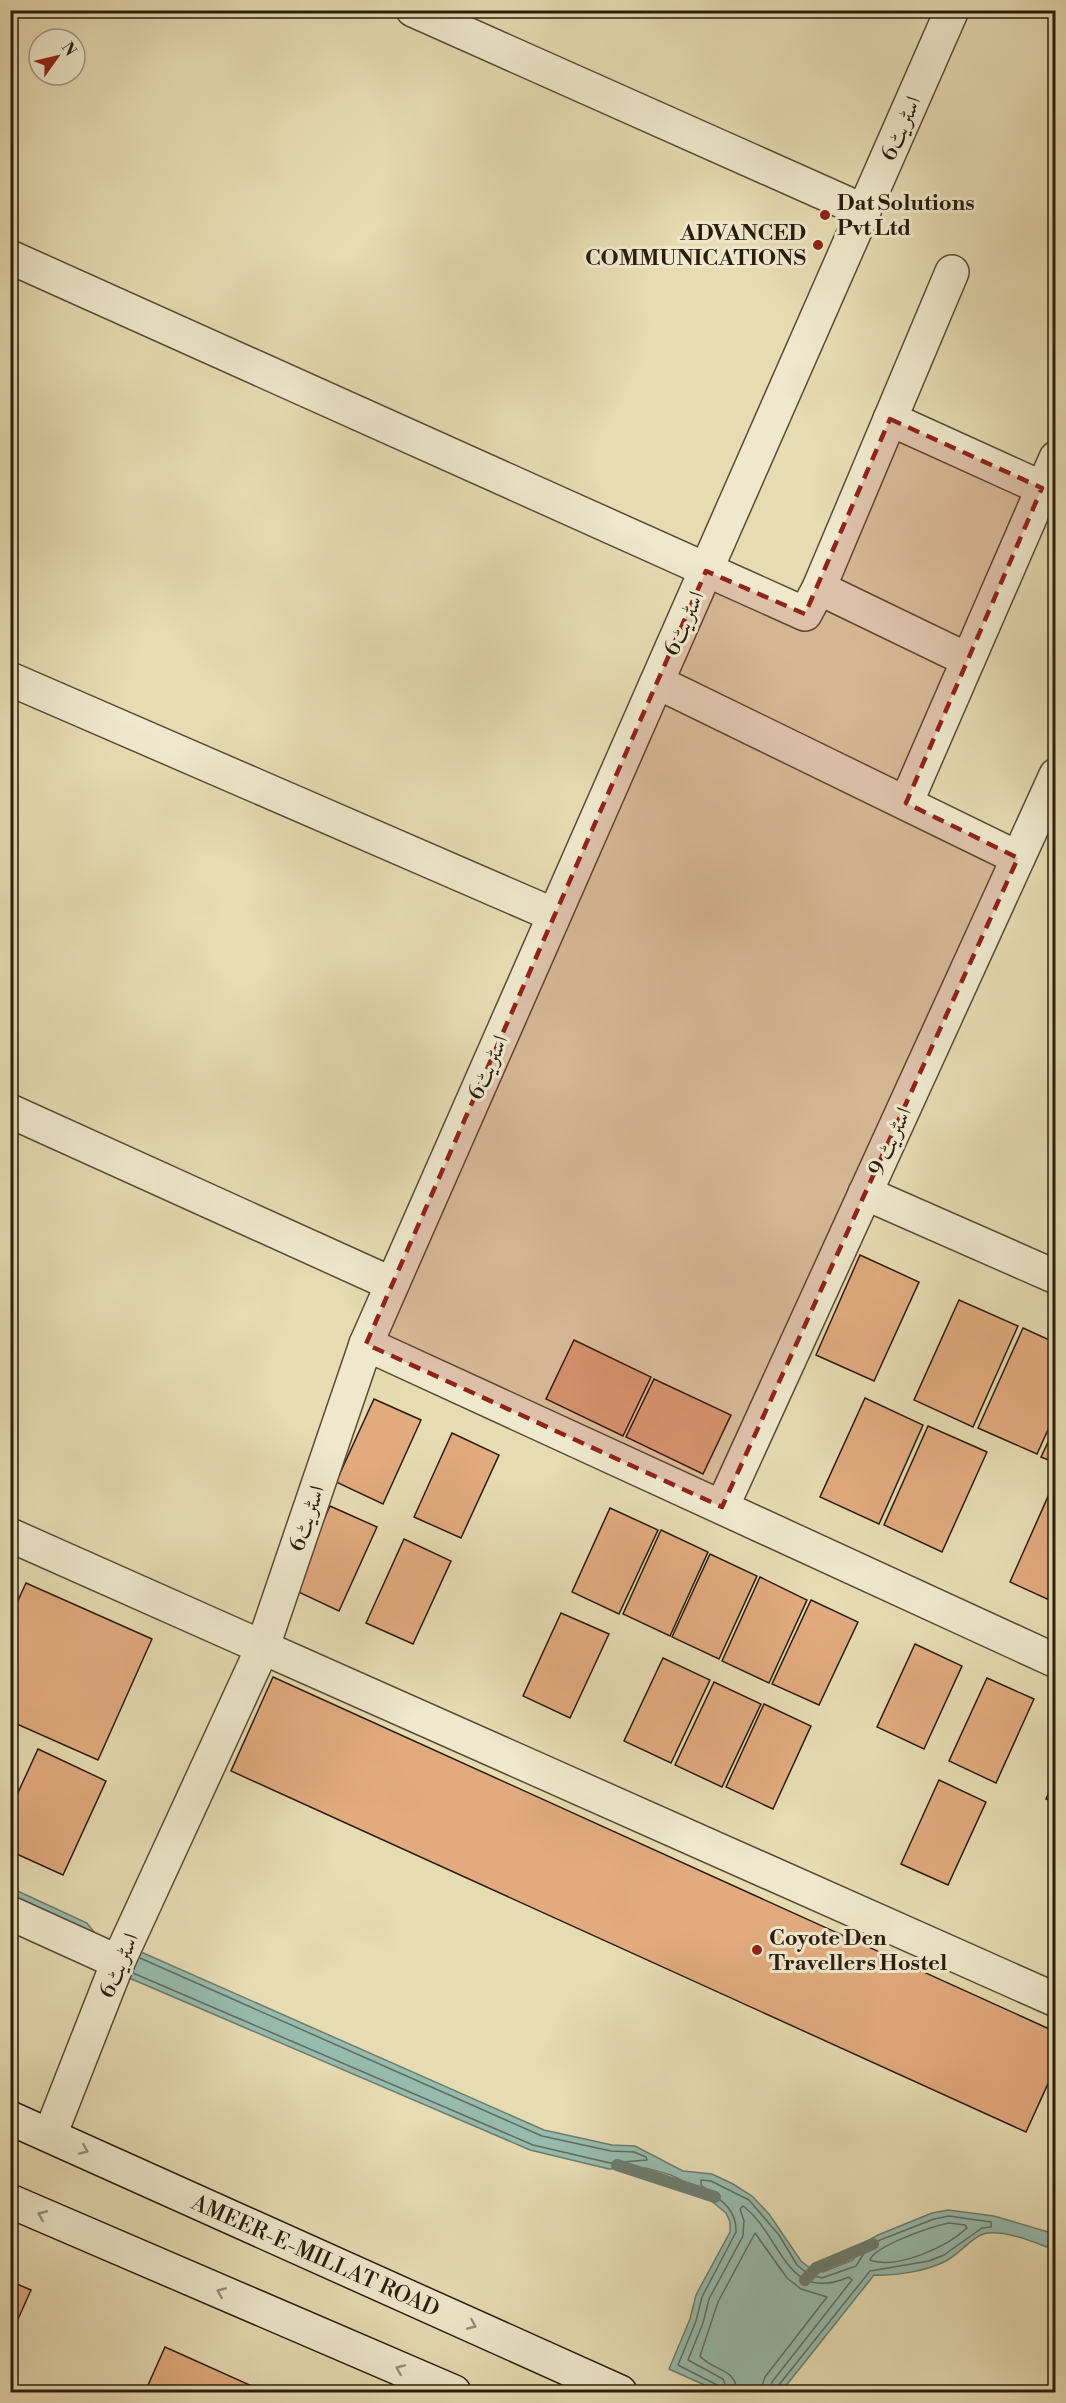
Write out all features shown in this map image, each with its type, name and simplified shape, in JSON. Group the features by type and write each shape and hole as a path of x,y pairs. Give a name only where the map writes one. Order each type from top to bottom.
{"street":[{"path":"413,10 864,211"},
{"name":"اسٹریٹ6","path":"50,2135 118,1962 262,1649 366,1344 952,10"},
{"path":"10,258 806,614 952,272"},
{"path":"890,419 1042,488"},
{"path":"906,803 1056,458"},
{"path":"819,588 968,660"},
{"path":"10,679 555,915"},
{"path":"657,682 1018,858"},
{"name":"اسٹریٹ 9","path":"722,1507 1018,858 1049,808 1056,775"},
{"path":"10,1111 392,1284"},
{"path":"865,1193 1056,1278"},
{"path":"366,1344 1056,1661"},
{"path":"10,1535 262,1649 1056,2000"},
{"path":"10,1913 118,1962"},
{"name":"AMEER-E-MILLAT ROAD","path":"10,2118 620,2392"},
{"path":"10,2201 454,2392"}],"highlighted area":[{"path":"890,419 1042,488 906,803 1018,858 722,1507 366,1344 706,571 805,614"}],"water":[{"path":"11,1888 87,1923 118,1962 11,1913"},
{"path":"132,1948 544,2130 612,2145 635,2146 683,2171 712,2174 752,2196 769,2214 801,2261 811,2269 823,2272 853,2260 864,2243 878,2235 932,2213 948,2210 994,2216 1055,2234 1055,2250 1014,2236 988,2233 978,2237 951,2258 930,2268 892,2275 874,2275 781,2392 720,2392 669,2369 690,2319 696,2295 730,2232 730,2222 726,2213 693,2186 671,2175 646,2168 609,2169 530,2150 120,1974"}],"building":[{"path":"860,1255 919,1282 874,1381 816,1355"},
{"path":"959,1300 1018,1326 973,1427 914,1400"},
{"path":"1023,1328 1056,1343 1056,1412 1037,1454 978,1428"},
{"path":"574,1340 651,1377 623,1436 546,1399"},
{"path":"654,1379 731,1415 703,1474 626,1437"},
{"path":"865,1398 923,1425 879,1524 820,1497"},
{"path":"374,1399 421,1420 383,1504 336,1482"},
{"path":"1056,1425 1056,1463 1041,1457"},
{"path":"928,1426 987,1452 942,1552 884,1525"},
{"path":"452,1433 499,1455 461,1538 414,1517"},
{"path":"1054,1483 1056,1483 1056,1603 1010,1582"},
{"path":"330,1506 377,1527 339,1611 292,1589"},
{"path":"610,1508 658,1530 619,1614 572,1592"},
{"path":"661,1530 708,1552 670,1636 623,1614"},
{"path":"404,1539 451,1561 413,1644 366,1623"},
{"path":"710,1554 757,1576 719,1659 672,1637"},
{"path":"760,1577 807,1600 769,1683 722,1661"},
{"path":"26,1583 152,1639 98,1760 10,1721 10,1618"},
{"path":"811,1600 858,1622 819,1705 772,1684"},
{"path":"561,1613 609,1634 570,1718 523,1696"},
{"path":"915,1644 962,1666 924,1749 877,1727"},
{"path":"663,1658 710,1680 671,1763 624,1741"},
{"path":"273,1677 1056,2032 1056,2066 1026,2132 231,1771"},
{"path":"987,1678 1034,1699 996,1783 949,1761"},
{"path":"714,1682 761,1704 722,1787 675,1765"},
{"path":"764,1704 811,1726 773,1809 726,1787"},
{"path":"38,1749 106,1781 63,1875 10,1851 10,1810"},
{"path":"1056,1778 1056,1804 1046,1799"},
{"path":"939,1780 986,1802 948,1885 901,1864"},
{"path":"10,2281 31,2290 10,2337"},
{"path":"165,2347 252,2386 249,2392 145,2392"}],"waterway":[{"path":"617,2165 715,2197"},
{"path":"805,2280 816,2268 873,2244"}],"place":[{"name":"Dat Solutions Pvt Ltd","path":"825,215"},
{"name":"ADVANCED COMMUNICATIONS","path":"818,245"},
{"name":"Coyote Den Travellers Hostel","path":"757,1950"}]}
